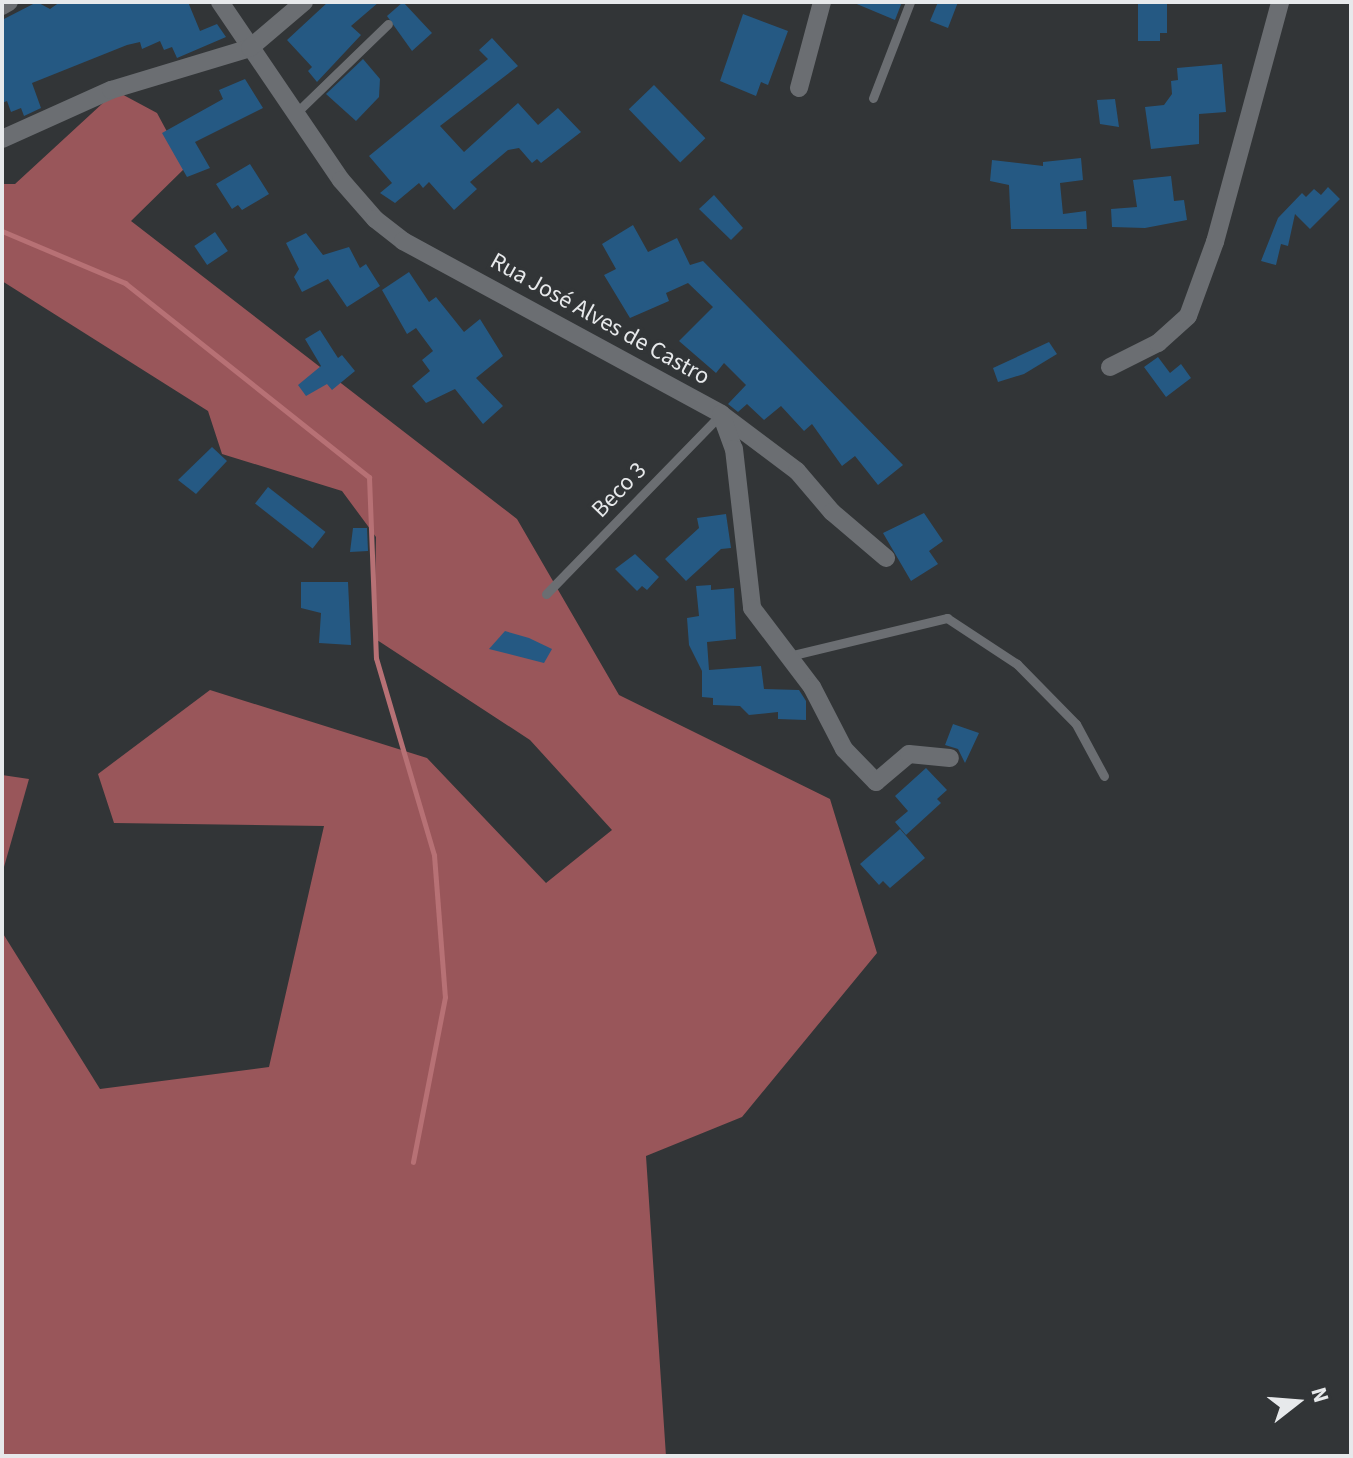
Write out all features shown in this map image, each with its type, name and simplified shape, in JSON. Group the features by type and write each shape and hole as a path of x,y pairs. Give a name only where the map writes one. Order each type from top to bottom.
{"street":[{"path":"2,6 9,2"},
{"name":"Rua José Alves de Castro","path":"220,2 341,180 375,219 403,241 721,414 734,449 752,608 786,657 812,687 844,749 871,781 881,779 909,754 950,758"},
{"path":"2,139 111,90 250,48 304,2"},
{"path":"799,88 822,2"},
{"path":"1110,367 1158,343 1188,316 1215,242 1280,2"},
{"path":"721,414 797,471 832,512 886,558"}],"lane":[{"path":"873,98 910,2"},
{"path":"295,114 388,24"},
{"name":"Beco 3","path":"546,594 721,414"},
{"path":"786,657 947,618 1017,664 1066,714 1104,776"}],"shaded area":[{"path":"116,91 157,113 186,167 131,221 517,519 619,695 830,799 877,953 742,1117 646,1156 666,1456 2,1456 2,932 100,1089 269,1067 324,826 114,823 98,774 210,690 427,758 546,883 612,830 530,740 374,638 376,537 342,491 222,454 208,411 2,281 2,184 15,184"},
{"path":"2,775 29,779 2,874"}],"building":[{"path":"37,2 50,9 60,2 188,2 200,31 217,24 226,37 177,58 172,47 164,50 160,41 142,49 140,42 127,45 32,83 41,108 24,116 21,108 11,112 7,101 2,103 2,20"},
{"path":"328,2 379,2 351,26 361,35 317,82 308,71 312,67 287,40"},
{"path":"403,2 432,33 412,51 387,16"},
{"path":"852,2 902,2 895,20"},
{"path":"938,2 958,2 948,28 930,21"},
{"path":"1138,2 1167,2 1167,33 1160,33 1160,41 1138,41"},
{"path":"743,14 788,31 768,85 761,82 756,96 720,81"},
{"path":"492,38 518,66 440,126 464,152 518,103 538,125 558,108 581,132 541,163 537,159 532,163 519,148 508,150 470,182 477,189 454,210 429,182 423,188 419,183 395,203 380,193 392,183 369,156 488,59 479,50"},
{"path":"363,59 380,79 379,97 356,121 326,94"},
{"path":"1222,64 1226,112 1199,114 1199,144 1151,149 1145,107 1164,105 1172,94 1171,81 1178,80 1177,68"},
{"path":"245,79 263,108 195,142 210,168 187,177 162,133 223,99 219,90"},
{"path":"654,85 705,138 680,163 629,109"},
{"path":"1115,99 1119,127 1100,124 1097,100"},
{"path":"1081,158 1083,180 1060,183 1063,214 1086,211 1087,229 1011,229 1009,185 990,181 992,160 1043,166 1043,162"},
{"path":"250,164 269,194 242,210 238,205 232,209 216,184"},
{"path":"1171,176 1174,201 1184,200 1187,220 1145,228 1112,227 1111,209 1137,207 1133,180"},
{"path":"1328,187 1340,199 1310,229 1295,214 1288,246 1281,244 1276,265 1261,261 1278,218 1302,193 1306,197 1314,189 1321,195"},
{"path":"714,195 743,228 731,240 699,209"},
{"path":"633,225 648,252 677,238 690,265 703,261 903,465 878,485 855,456 842,466 812,424 804,431 781,406 764,420 747,404 738,412 728,404 746,385 724,363 716,373 679,341 713,307 688,283 666,293 669,301 630,318 604,275 616,269 602,244"},
{"path":"215,232 228,251 207,265 194,246"},
{"path":"306,233 323,255 349,247 360,268 366,264 380,286 347,307 328,279 302,292 294,277 299,269 286,243"},
{"path":"409,272 429,302 436,297 464,332 480,319 503,356 476,378 503,406 483,424 455,389 426,403 412,386 430,371 422,360 433,351 416,328 407,334 382,290"},
{"path":"320,330 338,358 342,355 355,371 332,390 327,384 306,396 298,385 321,366 305,339"},
{"path":"1049,342 1057,354 1024,374 998,382 993,368"},
{"path":"1158,357 1170,373 1181,364 1191,378 1166,397 1144,367"},
{"path":"212,447 227,461 196,494 178,480"},
{"path":"268,487 326,532 313,548 255,504"},
{"path":"924,513 943,541 929,551 938,564 911,581 883,533"},
{"path":"726,514 731,548 721,549 686,581 665,559 699,528 697,518"},
{"path":"353,528 367,528 368,551 350,552"},
{"path":"635,554 659,577 647,590 642,586 637,591 615,569"},
{"path":"301,582 348,582 351,645 319,643 321,613 301,608"},
{"path":"711,585 711,590 734,588 736,639 707,642 709,670 761,666 764,689 799,690 806,701 806,720 778,719 778,712 749,715 740,706 713,705 713,698 702,697 702,671 689,645 687,618 699,616 696,586"},
{"path":"505,631 552,649 544,663 489,649"},
{"path":"953,724 979,733 965,763 958,749 945,745"},
{"path":"926,768 947,790 937,799 941,803 906,835 895,822 908,811 895,796"},
{"path":"900,829 925,858 890,888 883,881 879,885 860,864"}],"waterway":[{"path":"2,231 125,283 369,477 376,658 434,855 445,997 413,1162"}]}
